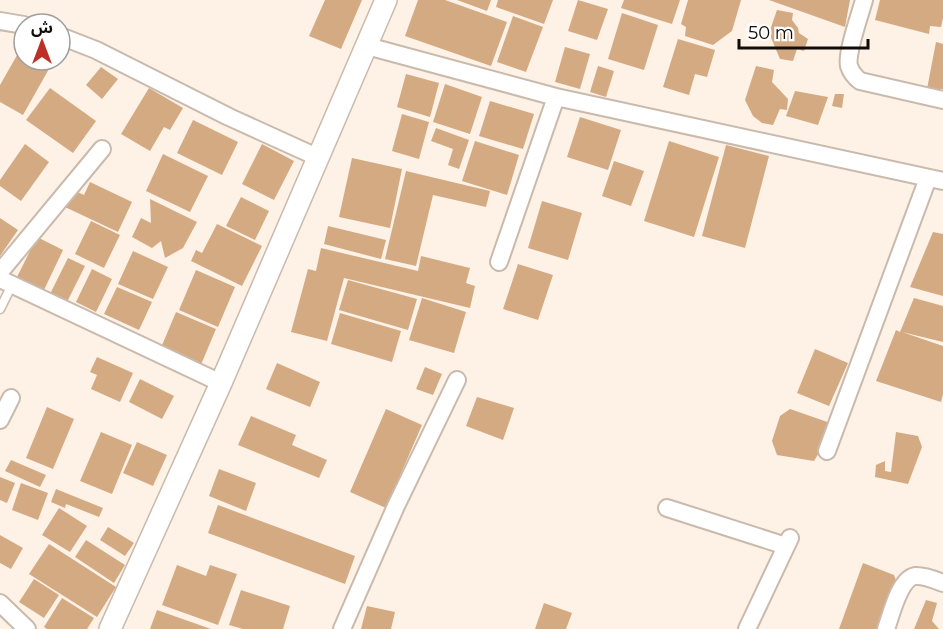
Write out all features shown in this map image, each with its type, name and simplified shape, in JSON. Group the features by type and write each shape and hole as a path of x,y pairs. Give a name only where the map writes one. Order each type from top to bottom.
{"street":[{"path":"110,629 221,383 386,0"},
{"path":"864,0 848,57 855,77 860,81 943,100"},
{"path":"72,41 96,50 229,117 317,157"},
{"path":"367,46 556,97 936,179 826,451"},
{"path":"499,262 556,97"},
{"path":"0,272 102,149"},
{"path":"6,282 221,383"},
{"path":"342,629 396,506 457,380"},
{"path":"0,420 10,398"},
{"path":"667,508 788,542 747,629"},
{"path":"886,629 906,581 921,576 943,583"},
{"path":"0,603 27,629"}],"lane":[{"path":"0,309 6,282"}],"building":[{"path":"325,0 362,0 341,49 309,36"},
{"path":"418,0 445,0 507,22 491,66 405,36"},
{"path":"457,0 491,0 487,11"},
{"path":"498,0 553,0 544,24 496,7"},
{"path":"578,0 608,9 597,40 568,31"},
{"path":"624,0 680,0 672,24 621,8"},
{"path":"688,0 741,0 732,31 713,45 685,36 686,27 681,24"},
{"path":"769,0 850,0 845,27"},
{"path":"880,0 943,0 941,27 930,26 929,34 875,20"},
{"path":"777,10 793,13 792,20 799,33 808,39 804,51 797,49 793,61 780,59 769,33"},
{"path":"622,13 658,25 644,70 608,59"},
{"path":"513,16 543,27 526,72 497,62"},
{"path":"678,39 715,50 707,77 695,74 689,95 663,87"},
{"path":"936,42 943,44 943,89 927,89"},
{"path":"565,47 590,54 580,89 555,82"},
{"path":"12,64 12,72 47,72 23,115 0,102 0,85"},
{"path":"598,66 614,71 606,97 590,92"},
{"path":"756,66 774,70 772,82 788,99 787,110 780,109 773,125 762,123 753,116 745,100"},
{"path":"101,67 118,79 102,99 86,85"},
{"path":"406,74 439,83 430,117 397,107"},
{"path":"445,84 482,97 470,134 433,122"},
{"path":"50,88 96,121 73,153 26,120"},
{"path":"149,88 183,108 170,130 164,127 150,151 121,134"},
{"path":"795,91 828,97 818,125 786,116"},
{"path":"835,94 844,94 842,108 832,106"},
{"path":"490,101 534,114 523,149 479,136"},
{"path":"402,114 429,122 419,159 392,151"},
{"path":"580,117 621,130 608,170 567,157"},
{"path":"193,120 238,142 222,175 177,153"},
{"path":"436,128 469,140 459,169 448,165 453,149 431,141"},
{"path":"475,141 519,155 507,195 462,181"},
{"path":"669,141 719,157 694,237 644,221"},
{"path":"25,144 49,162 21,201 0,186 0,180"},
{"path":"262,144 294,161 274,200 242,184"},
{"path":"726,145 769,156 745,248 702,236"},
{"path":"163,154 208,176 190,212 146,191"},
{"path":"352,158 402,169 390,228 339,217"},
{"path":"614,161 644,171 631,206 602,196"},
{"path":"406,171 490,191 486,207 433,195 416,266 385,259"},
{"path":"90,182 132,202 118,232 65,207 73,190 84,195"},
{"path":"241,197 269,211 255,240 226,226"},
{"path":"150,199 197,222 183,248 165,258 161,241 152,248 132,237 141,218 151,223"},
{"path":"542,201 582,213 568,260 528,248"},
{"path":"0,218 18,230 0,256"},
{"path":"91,221 120,235 104,268 75,254"},
{"path":"217,224 262,246 242,286 191,261 196,250 202,253"},
{"path":"328,226 386,240 381,259 324,244"},
{"path":"933,232 943,234 943,296 910,287"},
{"path":"37,237 63,250 44,290 17,277"},
{"path":"321,248 418,271 421,256 470,268 466,283 475,286 470,308 344,278 327,341 291,332 308,269 316,271"},
{"path":"133,251 168,267 153,299 118,284"},
{"path":"68,258 85,266 67,302 50,294"},
{"path":"518,264 553,275 538,320 503,309"},
{"path":"92,269 112,279 96,312 76,302"},
{"path":"196,270 235,287 218,327 179,310"},
{"path":"348,280 417,299 408,330 339,310"},
{"path":"117,287 152,302 139,330 104,314"},
{"path":"422,298 466,312 454,353 409,340"},
{"path":"914,298 943,306 943,342 902,332 943,346 941,402 876,381 896,330 900,332"},
{"path":"176,312 216,329 200,367 160,350"},
{"path":"340,313 401,331 392,362 331,344"},
{"path":"815,349 848,363 829,406 797,393"},
{"path":"97,357 133,373 120,402 91,389 97,375 90,372"},
{"path":"277,363 320,382 310,407 266,389"},
{"path":"425,367 442,374 433,395 416,389"},
{"path":"140,379 174,396 162,419 129,402"},
{"path":"477,397 514,408 503,440 466,426"},
{"path":"47,407 74,419 53,469 26,458"},
{"path":"386,409 422,425 386,508 350,492"},
{"path":"790,409 836,425 814,461 777,455 772,441 780,416"},
{"path":"251,416 296,435 292,445 327,460 319,478 238,445"},
{"path":"101,432 132,445 112,494 80,481"},
{"path":"896,432 918,436 922,447 908,484 875,477 876,465 885,461 885,471 891,472"},
{"path":"137,442 167,455 153,486 123,473"},
{"path":"11,460 46,475 40,487 5,471"},
{"path":"219,469 256,483 246,511 209,496"},
{"path":"0,477 15,483 7,503 0,500"},
{"path":"21,483 48,493 38,520 12,510"},
{"path":"56,489 103,508 99,517 66,504 65,508 51,502"},
{"path":"218,505 355,556 345,584 208,533"},
{"path":"59,508 87,526 70,552 42,535"},
{"path":"108,527 134,543 125,556 100,540"},
{"path":"0,535 23,548 11,569 0,563"},
{"path":"86,540 125,565 114,583 75,557"},
{"path":"49,544 116,587 97,617 29,574"},
{"path":"863,563 894,575 900,592 881,629 839,629"},
{"path":"177,565 206,576 210,565 237,574 218,625 162,605"},
{"path":"34,579 59,595 44,618 19,602"},
{"path":"241,590 290,606 283,629 243,629 229,625"},
{"path":"62,598 94,618 87,629 47,629 44,627"},
{"path":"926,600 937,603 932,621 939,629 914,629"},
{"path":"544,603 572,613 566,629 535,629"},
{"path":"367,606 395,612 391,629 361,629"},
{"path":"157,610 211,629 150,629"}]}
